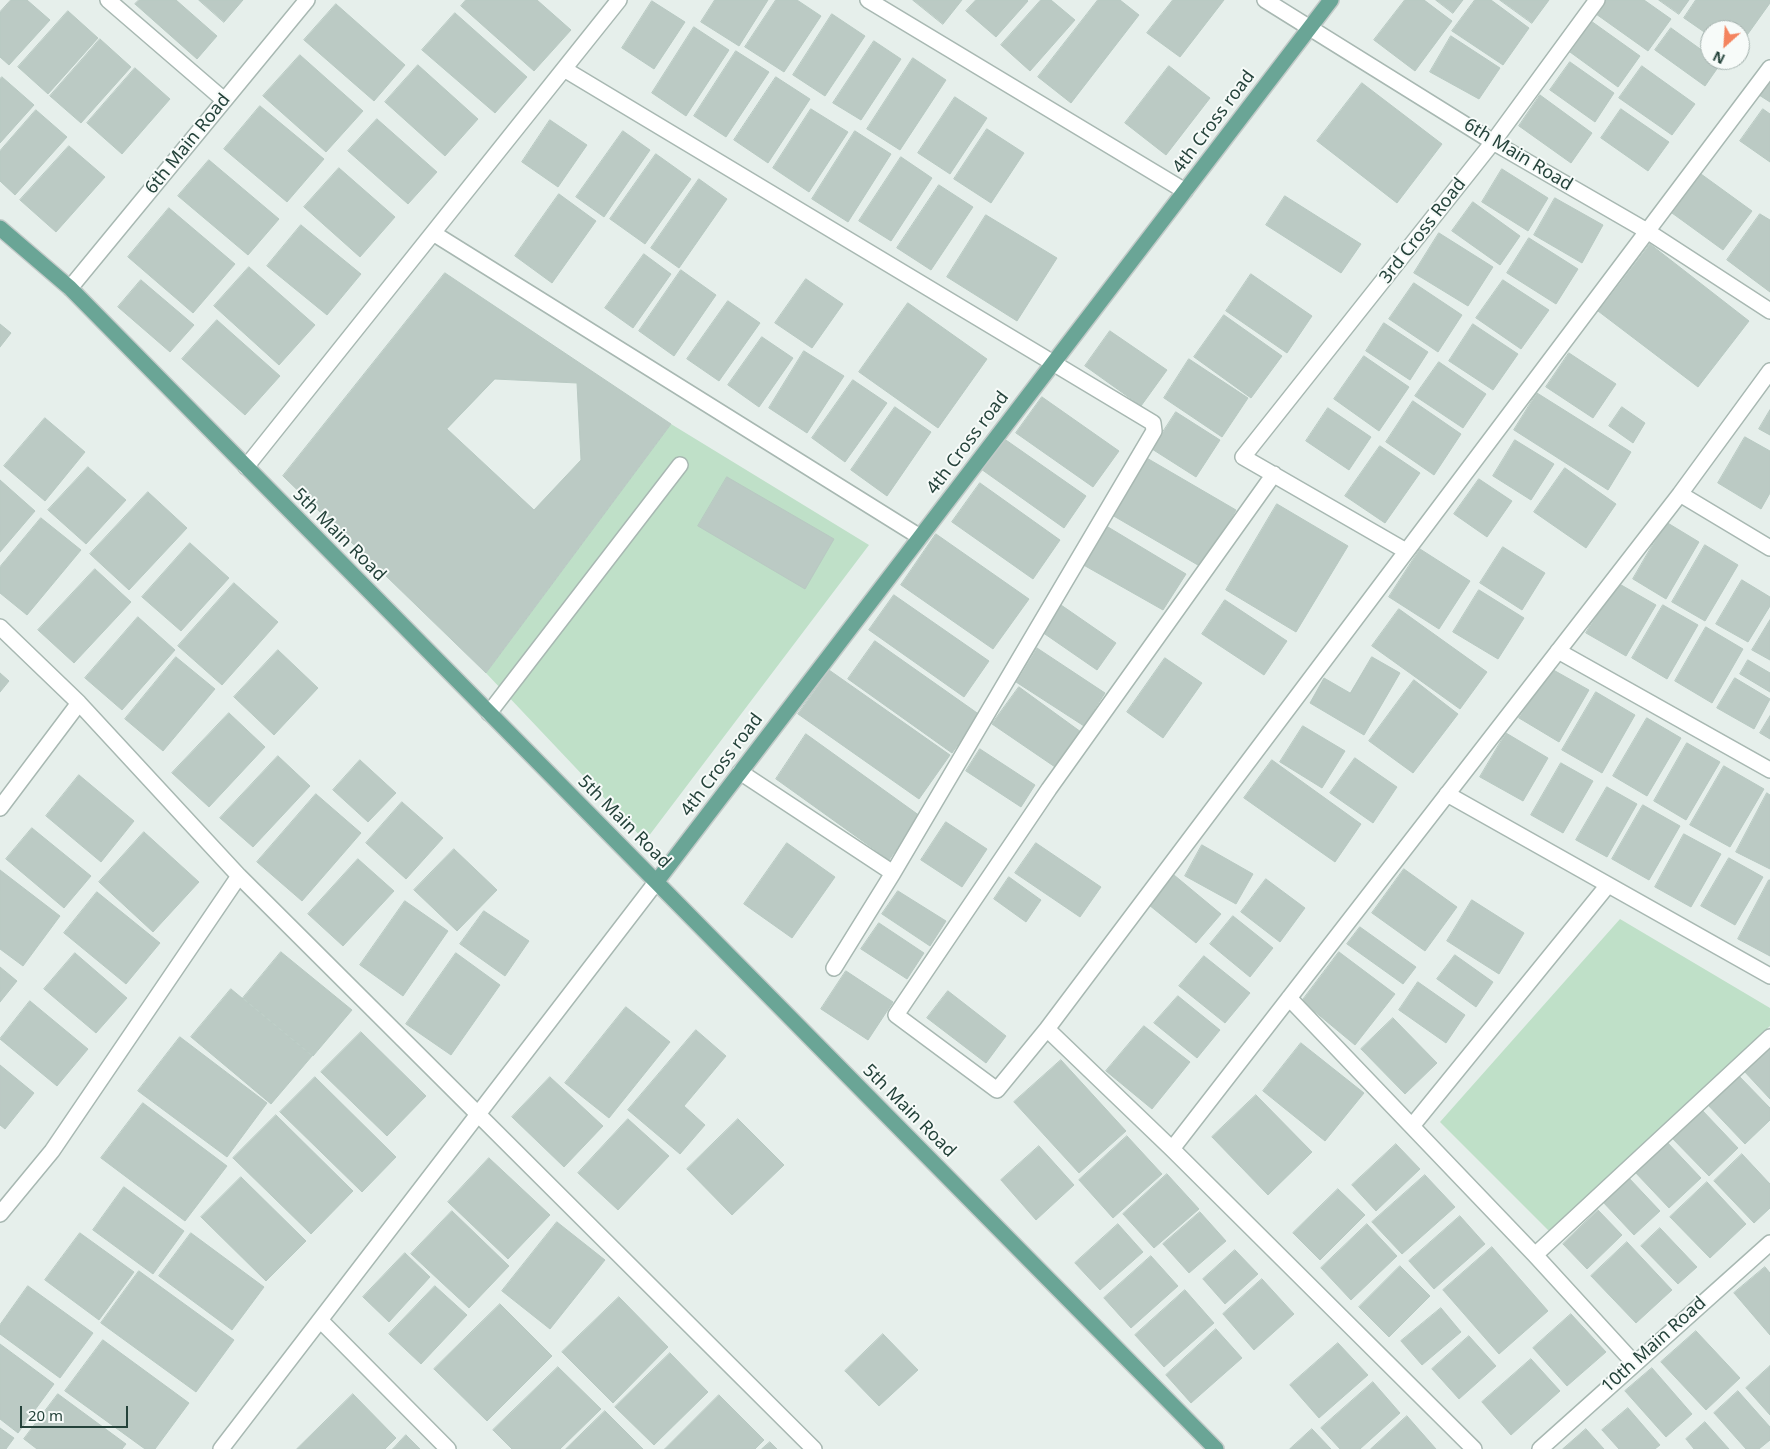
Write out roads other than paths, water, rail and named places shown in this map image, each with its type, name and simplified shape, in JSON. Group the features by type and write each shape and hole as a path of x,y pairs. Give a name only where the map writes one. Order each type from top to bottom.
{"main road":[{"path":"1309,28 1331,0"},
{"name":"4th Cross road","path":"657,881 1309,28"},
{"name":"5th Main Road","path":"0,228 70,288 1216,1449"}],"street":[{"path":"108,0 224,100"},
{"name":"6th Main Road","path":"70,288 306,0"},
{"path":"246,466 620,0"},
{"path":"868,0 1185,191"},
{"name":"6th Main Road","path":"1265,0 1493,142 1647,232 1770,311"},
{"name":"3rd Cross Road","path":"1274,474 1243,457 1493,142 1597,0"},
{"path":"1406,551 1274,474 1050,789 896,1015 997,1090 1047,1029 1770,68"},
{"path":"564,69 1153,423 1154,431 893,873 834,968"},
{"path":"433,233 920,537"},
{"path":"1172,1149 1680,494 1770,371"},
{"path":"489,713 680,466"},
{"path":"1680,494 1770,548"},
{"path":"0,627 79,703 239,876 814,1449"},
{"path":"1558,651 1770,770"},
{"path":"0,808 79,703"},
{"path":"740,772 893,873"},
{"path":"1447,794 1770,976"},
{"path":"0,1214 52,1151 239,876"},
{"path":"221,1449 657,881"},
{"path":"1412,1126 1608,885"},
{"path":"1289,998 1536,1256 1634,1363"},
{"path":"1047,1029 1172,1149 1474,1449"},
{"path":"1536,1256 1770,1037"},
{"name":"10th Main Road","path":"1540,1449 1770,1242"},
{"path":"320,1320 448,1449"}]}
